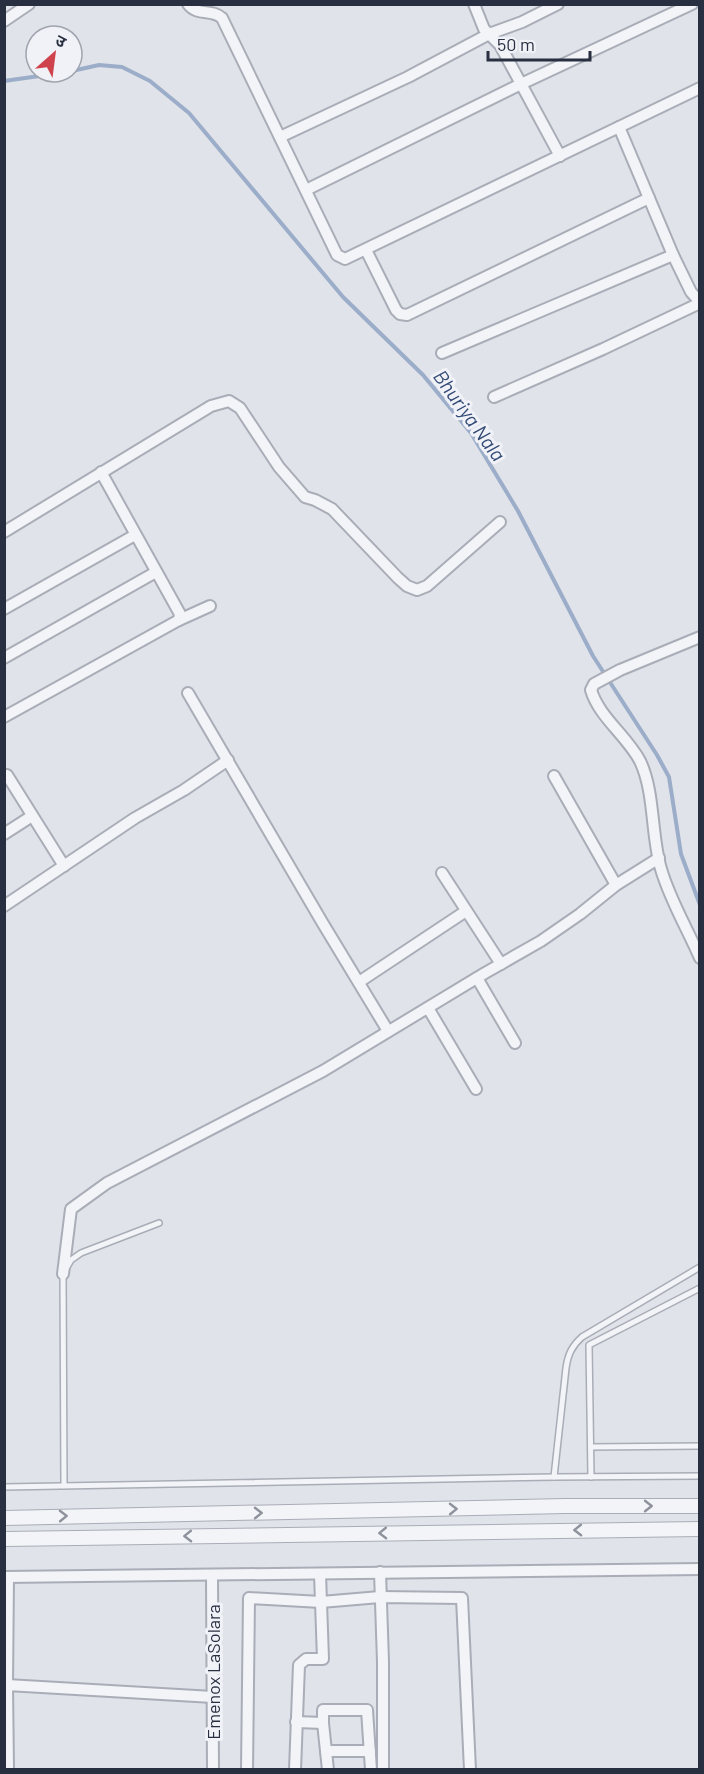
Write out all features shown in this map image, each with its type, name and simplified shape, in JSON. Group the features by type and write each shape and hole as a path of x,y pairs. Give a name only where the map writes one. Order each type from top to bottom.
{"street":[{"path":"4,21 29,4"},
{"path":"190,7 204,4"},
{"path":"474,4 484,29 500,45 560,156"},
{"path":"280,137 408,77 489,34 522,22 558,4"},
{"path":"306,190 521,84 692,4"},
{"path":"190,7 199,13 212,12 222,18 337,255 341,258 349,258 366,250 699,88"},
{"path":"494,397 613,345 699,302 691,292 673,255 619,127"},
{"path":"366,250 396,310 400,314 407,315 649,198"},
{"path":"442,353 673,255"},
{"path":"4,532 211,406 229,401 240,408 279,467 305,496 332,509 407,586 417,590 427,586 500,522"},
{"path":"101,472 180,614 179,620"},
{"path":"4,609 135,535"},
{"path":"4,658 156,572"},
{"path":"4,717 179,620 210,606"},
{"path":"699,637 620,670 592,687 597,704 632,748 640,762 666,883 699,958"},
{"path":"188,693 388,1031"},
{"path":"4,906 228,760"},
{"path":"7,775 64,866"},
{"path":"554,776 616,885"},
{"path":"4,834 32,816"},
{"path":"63,1274 71,1209 107,1183 323,1071 541,941 616,885 659,858"},
{"path":"442,873 501,964"},
{"path":"359,982 466,911"},
{"path":"477,978 515,1043"},
{"path":"428,1008 476,1089"},
{"path":"4,1518 565,1506 699,1506"},
{"path":"4,1539 699,1529"},
{"path":"8,1770 6,1577 699,1569"},
{"path":"380,1572 383,1770"},
{"path":"295,1770 299,1665 306,1659 323,1659 320,1574"},
{"name":"Emenox LaSolara","path":"212,1575 213,1770"},
{"path":"247,1770 249,1598 321,1602 380,1598 462,1598 470,1770"},
{"path":"7,1685 213,1697"},
{"path":"328,1770 323,1710 367,1710 371,1770"},
{"path":"296,1722 323,1723"},
{"path":"326,1751 370,1751"}],"lane":[{"path":"64,1486 63,1274 71,1260 81,1253 159,1223"},
{"path":"554,1477 568,1354 573,1345 582,1337 699,1267"},
{"path":"591,1477 589,1345 699,1288"},
{"path":"591,1447 699,1446"},
{"path":"4,1487 699,1476"}],"waterway":[{"name":"Bhuriya Nala","path":"84,68 99,65 122,67 150,81 189,113 343,297 423,375 471,433 518,511 593,656 669,777 681,854 700,905"},
{"name":"Bhuriya Nala","path":"4,81 24,78"}]}
